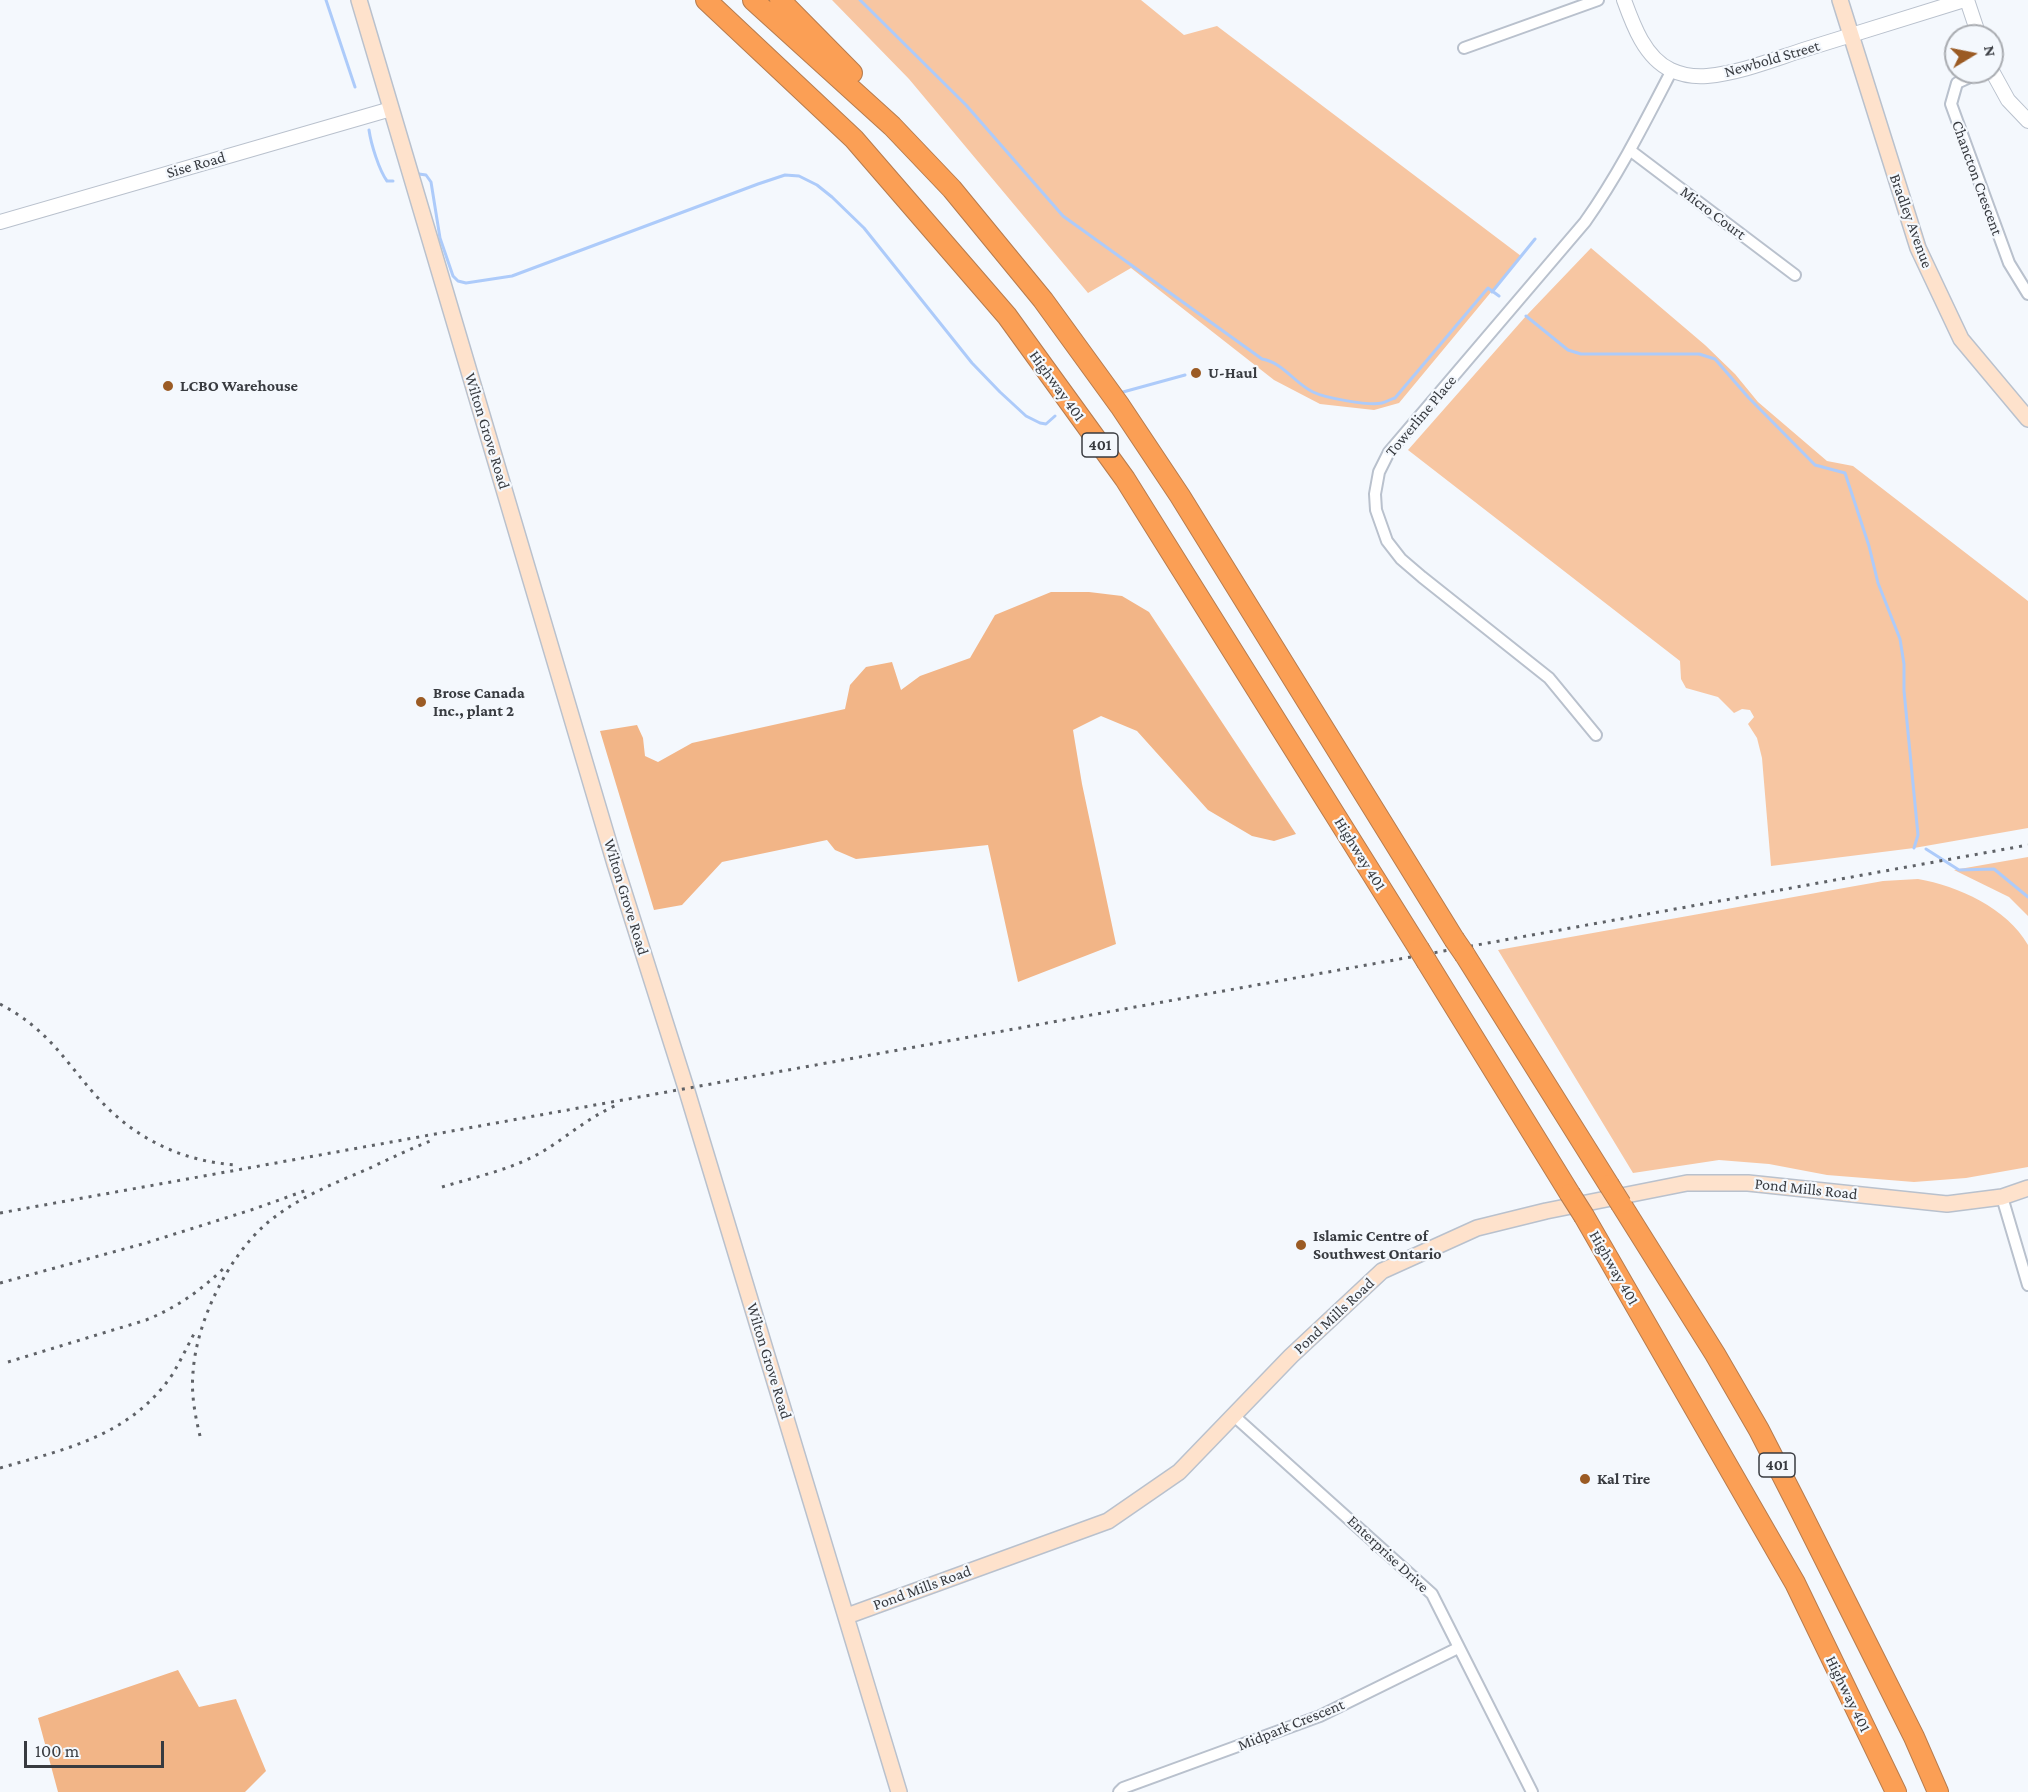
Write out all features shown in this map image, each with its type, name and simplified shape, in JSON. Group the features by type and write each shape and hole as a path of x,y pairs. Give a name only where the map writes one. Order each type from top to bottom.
{"highway":[{"path":"692,0 710,4"},
{"name":"401","path":"753,0 892,126 952,189 1042,300 1120,406 1180,496 1759,1430 1914,1737 1938,1792"},
{"path":"780,0 867,89 892,126"},
{"name":"Highway 401","path":"710,4 854,138 1007,316 1125,479 1584,1216 1795,1583 1896,1792"},
{"path":"1914,1737 1946,1792"}],"main road":[{"name":"Wilton Grove Road","path":"359,0 612,854 690,1102 899,1792"},
{"name":"Bradley Avenue","path":"1840,0 1918,248 1961,339 2028,418"},
{"name":"Pond Mills Road","path":"847,1616 1108,1521 1179,1472 1291,1356 1382,1271 1477,1228 1546,1211 1687,1184 1748,1183 1947,1204 2002,1197 2028,1188"}],"street":[{"path":"1464,48 1598,0"},
{"name":"Newbold Street","path":"1624,0 1632,23 1656,60 1672,70 1687,75 1714,75 1742,69 1966,0"},
{"path":"1966,0 1975,24"},
{"name":"Towerline Place","path":"1596,735 1549,678 1401,559 1382,532 1376,510 1375,494 1379,472 1389,452 1586,222 1631,151 1672,70"},
{"name":"Chancton Crescent","path":"1956,84 1951,104 2009,263 2028,294"},
{"path":"1999,84 2008,100 2028,121"},
{"name":"Sise Road","path":"0,222 391,109"},
{"name":"Micro Court","path":"1631,151 1794,275"},
{"path":"2002,1197 2028,1285"},
{"name":"Enterprise Drive","path":"1233,1415 1432,1594 1532,1792"},
{"name":"Midpark Crescent","path":"1119,1792 1123,1788 1320,1716 1458,1648"}],"shaded area":[{"path":"832,0 1141,0 1184,35 1217,26 1521,256 1399,403 1374,410 1320,404 1274,380 1131,268 1088,293 909,79"},
{"path":"1591,248 1705,345 1735,374 1758,402 1827,461 1853,466 2028,601 2028,828 1914,848 1771,866 1762,758 1757,738 1748,724 1754,717 1750,710 1742,709 1734,713 1718,697 1686,688 1681,679 1680,661 1408,450 1526,316"},
{"path":"1051,592 1089,592 1122,596 1149,612 1296,834 1274,841 1252,836 1208,810 1137,731 1101,716 1073,730 1082,784 1116,944 1018,982 988,845 856,859 835,850 827,840 722,862 682,905 654,910 600,731 637,725 643,738 645,756 658,762 692,743 845,709 850,685 866,667 892,662 901,690 920,676 970,658 995,615"},
{"path":"2028,857 2028,916 2009,897 1954,870"},
{"path":"1918,879 1965,893 1995,910 2008,920 2028,945 2028,1167 1966,1178 1914,1182 1827,1175 1769,1164 1719,1160 1633,1173 1498,950 1883,881"},
{"path":"178,1670 199,1707 236,1699 266,1771 245,1792 58,1792 38,1718"}],"waterway":[{"path":"326,0 355,87"},
{"path":"860,0 966,105 1063,216 1262,359 1277,365 1313,392 1337,399 1376,404 1395,398 1488,288 1499,296"},
{"path":"369,130 381,170 387,181 393,181"},
{"path":"419,174 426,175 431,182 440,238 453,276 458,281 466,283 512,276 758,184 785,175 799,176 817,185 864,228 972,363 1000,392 1026,416 1040,423 1046,424 1055,416"},
{"path":"1492,292 1535,239"},
{"path":"1526,316 1568,350 1581,354 1699,354 1715,359 1748,397 1815,465 1845,473 1869,546 1878,583 1900,639 1918,835 1914,848"},
{"path":"1123,392 1185,375"},
{"path":"1926,849 1959,870 1994,869 2028,897"}],"railway":[{"path":"0,1213 2028,845"},
{"path":"0,1004 31,1024 65,1058 112,1113 144,1136 161,1146 198,1159 238,1165"},
{"path":"442,1187 492,1173 529,1159 595,1116 615,1106"},
{"path":"200,1436 193,1389 195,1353 207,1312 227,1272 239,1254 266,1224 290,1206 330,1185 433,1140"},
{"path":"0,1283 146,1243 307,1190"},
{"path":"8,1362 158,1315 190,1297 227,1265"},
{"path":"0,1468 49,1454 95,1437 137,1413 172,1375 196,1330"}],"place":[{"name":"U-Haul","path":"1196,373"},
{"name":"LCBO Warehouse","path":"168,386"},
{"name":"Brose Canada Inc., plant 2","path":"421,702"},
{"name":"Islamic Centre of Southwest Ontario","path":"1301,1245"},
{"name":"Kal Tire","path":"1585,1479"}]}
